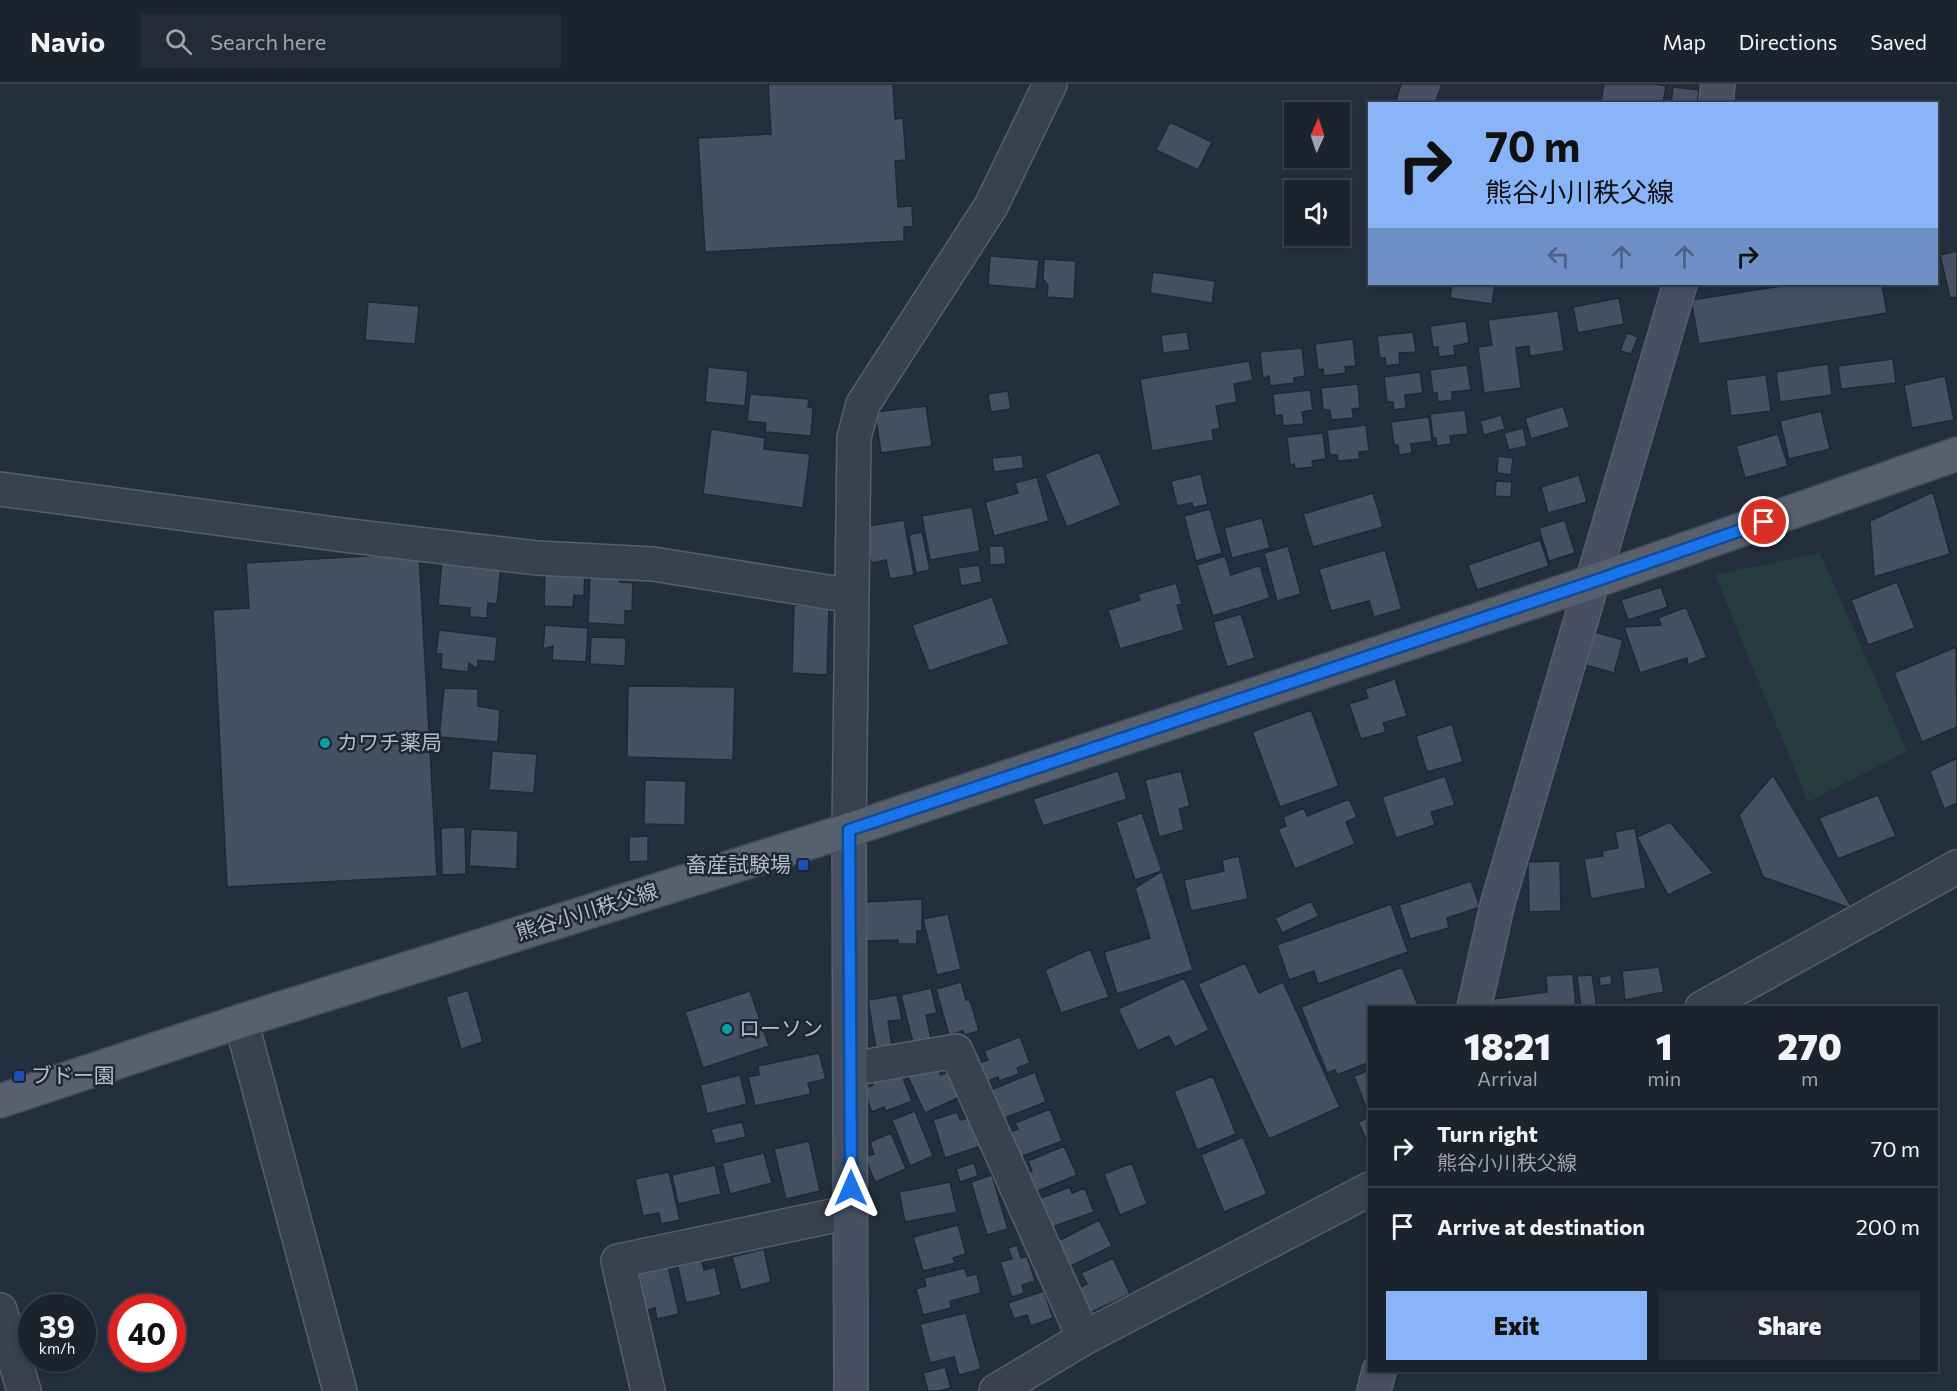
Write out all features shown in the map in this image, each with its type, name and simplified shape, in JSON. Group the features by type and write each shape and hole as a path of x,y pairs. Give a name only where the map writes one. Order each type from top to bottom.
{"main road":[{"name":"熊谷小川秩父線","path":"0,1101 241,1021 849,830 1592,582 1957,454"}],"street":[{"path":"851,1391 849,830 854,438 863,404 991,206 1050,84"},
{"path":"1716,102 1718,84"},
{"path":"1474,1006 1498,902 1680,285"},
{"path":"0,489 343,535 537,558 653,564 852,596"},
{"path":"1706,1006 1957,867"},
{"path":"241,1021 340,1391"},
{"path":"851,1069 956,1051 1084,1338"},
{"path":"996,1391 1084,1338 1368,1190"},
{"path":"648,1391 618,1261 851,1212"},
{"path":"0,1310 24,1391"},
{"path":"1374,1391 1379,1372"}],"green space":[{"path":"1820,553 1907,751 1808,802 1715,575"}],"building":[{"path":"768,84 893,84 895,119 903,118 906,160 895,161 898,207 912,206 913,227 904,227 904,241 705,252 698,138 771,134"},
{"path":"1401,84 1442,84 1436,102 1396,102"},
{"path":"1604,84 1666,86 1663,102 1601,102"},
{"path":"1673,87 1699,90 1697,102 1671,102"},
{"path":"1170,122 1212,142 1198,170 1156,150"},
{"path":"1957,251 1957,297 1950,298 1940,255"},
{"path":"990,256 1039,260 1036,289 988,285"},
{"path":"1044,259 1076,261 1074,299 1047,297 1048,285 1043,279"},
{"path":"1153,272 1215,281 1212,303 1150,293"},
{"path":"1452,285 1495,285 1492,304 1450,298"},
{"path":"1788,285 1882,285 1887,313 1699,344 1691,300"},
{"path":"1619,298 1624,324 1578,333 1573,307"},
{"path":"368,302 419,306 415,344 365,340"},
{"path":"1558,311 1564,351 1530,356 1529,346 1516,348 1521,388 1484,393 1478,347 1492,345 1488,320"},
{"path":"1466,321 1469,343 1454,346 1455,355 1439,357 1438,347 1433,347 1430,326"},
{"path":"1187,332 1190,350 1163,353 1161,335"},
{"path":"1413,332 1416,352 1399,353 1400,364 1386,366 1385,358 1380,358 1377,336"},
{"path":"1627,333 1638,337 1631,354 1620,351"},
{"path":"1353,339 1356,366 1345,367 1346,373 1324,376 1323,369 1318,370 1315,344"},
{"path":"1302,348 1305,376 1294,378 1294,383 1270,386 1269,376 1263,379 1260,352"},
{"path":"1893,359 1896,383 1841,389 1838,366"},
{"path":"1249,361 1253,380 1234,384 1237,402 1216,406 1220,428 1212,430 1214,440 1152,451 1140,379"},
{"path":"1828,364 1832,395 1780,402 1776,372"},
{"path":"1467,365 1471,390 1452,392 1452,400 1438,402 1437,393 1433,393 1430,370"},
{"path":"708,367 748,371 745,406 705,402"},
{"path":"1420,372 1423,393 1405,395 1406,408 1394,410 1393,402 1387,402 1384,377"},
{"path":"1766,375 1771,411 1731,416 1726,380"},
{"path":"1945,376 1954,420 1912,428 1904,385"},
{"path":"1358,384 1360,408 1352,409 1354,418 1331,420 1330,410 1323,410 1321,388"},
{"path":"1310,390 1313,410 1302,412 1304,424 1283,426 1282,415 1275,416 1273,394"},
{"path":"1008,391 1011,409 991,412 988,394"},
{"path":"750,394 809,399 808,407 813,408 811,436 765,432 766,423 747,421"},
{"path":"926,406 932,446 881,453 875,412"},
{"path":"1563,406 1570,427 1531,439 1525,418"},
{"path":"1465,410 1468,434 1450,436 1451,444 1437,446 1436,438 1433,438 1430,414"},
{"path":"1821,411 1830,449 1789,459 1780,421"},
{"path":"1501,415 1505,429 1484,435 1480,421"},
{"path":"1429,417 1432,441 1411,444 1412,453 1399,455 1398,445 1394,445 1391,422"},
{"path":"1366,425 1369,451 1359,452 1360,459 1338,461 1337,455 1330,455 1327,430"},
{"path":"1523,428 1527,446 1509,450 1504,433"},
{"path":"711,429 765,438 764,449 810,454 803,508 703,494"},
{"path":"1323,433 1326,459 1312,461 1313,467 1295,469 1294,464 1290,465 1287,437"},
{"path":"1778,434 1788,466 1745,478 1736,446"},
{"path":"1099,452 1121,505 1067,527 1045,474"},
{"path":"1022,455 1024,468 994,472 992,458"},
{"path":"1498,456 1513,458 1511,475 1497,473"},
{"path":"1201,474 1208,504 1193,508 1192,503 1177,506 1171,481"},
{"path":"1579,475 1587,502 1548,513 1541,487"},
{"path":"1037,477 1049,521 994,536 985,502 1018,493 1015,483"},
{"path":"1496,481 1512,482 1511,497 1495,496"},
{"path":"1933,492 1950,554 1874,577 1870,521"},
{"path":"1373,493 1383,527 1313,547 1303,514"},
{"path":"972,507 980,551 930,560 922,516"},
{"path":"1210,509 1222,553 1196,561 1184,516"},
{"path":"1262,518 1270,548 1232,558 1224,528"},
{"path":"904,520 914,575 890,579 886,560 871,563 864,527"},
{"path":"1565,520 1575,553 1549,561 1539,528"},
{"path":"922,532 930,570 916,573 909,535"},
{"path":"1540,540 1549,566 1477,590 1468,565"},
{"path":"989,546 1004,546 1006,564 990,565"},
{"path":"1288,546 1301,594 1277,601 1264,553"},
{"path":"1385,550 1402,609 1374,617 1369,601 1331,611 1319,569"},
{"name":"カワチ薬局","path":"419,553 437,876 227,887 213,610 249,608 246,563"},
{"path":"1225,556 1231,575 1260,565 1270,598 1213,616 1197,565"},
{"path":"442,560 501,565 497,604 488,603 487,618 470,617 470,608 438,605"},
{"path":"979,565 982,582 961,586 958,568"},
{"path":"545,570 585,571 584,596 574,595 573,607 544,606"},
{"path":"590,573 618,573 620,582 633,583 632,611 625,611 625,625 588,623"},
{"path":"1897,582 1915,628 1868,645 1851,600"},
{"path":"1176,583 1182,604 1177,605 1184,630 1120,649 1108,610 1140,600 1138,594"},
{"path":"1661,587 1668,607 1628,620 1621,600"},
{"path":"992,597 1009,644 929,671 912,625"},
{"path":"794,605 829,606 827,675 792,673"},
{"path":"1686,607 1707,657 1688,665 1687,658 1640,673 1624,627 1661,625 1658,618"},
{"path":"1241,614 1255,658 1227,667 1213,622"},
{"path":"545,625 588,628 586,662 552,660 553,646 543,649"},
{"path":"439,630 497,637 495,662 478,660 477,669 469,663 468,672 441,669 442,654 436,654"},
{"path":"1595,632 1623,640 1614,673 1586,665"},
{"path":"591,637 626,638 625,666 590,664"},
{"path":"1956,647 1957,727 1922,742 1894,673"},
{"path":"1395,679 1407,716 1383,723 1386,732 1361,739 1349,704 1368,698 1365,689"},
{"path":"628,686 735,687 733,760 627,757"},
{"path":"444,688 478,689 478,706 500,710 498,742 439,737"},
{"path":"1311,710 1339,786 1280,807 1252,732"},
{"path":"1452,724 1463,762 1427,772 1416,736"},
{"path":"492,751 537,754 534,793 489,790"},
{"path":"1957,758 1957,803 1944,809 1930,771"},
{"path":"1118,771 1127,799 1043,826 1033,799"},
{"path":"1181,771 1190,806 1179,809 1184,830 1159,837 1145,780"},
{"path":"1773,775 1853,909 1763,877 1739,815"},
{"path":"1445,776 1455,805 1431,812 1435,825 1396,838 1382,797"},
{"path":"645,780 686,781 685,825 644,824"},
{"path":"1878,795 1896,836 1838,859 1819,818"},
{"path":"1349,799 1357,817 1346,822 1355,844 1295,869 1278,829 1286,826 1283,817 1304,808 1307,816"},
{"path":"1142,813 1162,871 1135,880 1116,822"},
{"path":"1670,822 1713,873 1668,895 1637,837"},
{"path":"465,827 466,874 442,875 441,828"},
{"path":"1635,828 1646,888 1591,899 1584,859 1603,856 1602,851 1618,848 1615,832"},
{"path":"471,829 518,831 517,869 469,866"},
{"path":"648,836 648,861 629,862 629,837"},
{"path":"1239,856 1248,899 1191,911 1184,880 1224,871 1222,860"},
{"path":"1560,861 1561,911 1529,912 1528,862"},
{"path":"1162,871 1193,970 1117,994 1104,952 1150,938 1135,888"},
{"path":"1471,881 1480,907 1447,918 1449,928 1410,939 1399,905"},
{"path":"922,899 922,931 917,931 917,944 898,944 898,940 865,941 865,902"},
{"path":"1311,901 1319,916 1282,933 1275,918"},
{"path":"1391,904 1408,952 1318,984 1314,971 1289,980 1277,945"},
{"path":"948,914 961,969 937,975 923,919"},
{"path":"1090,949 1109,997 1061,1013 1045,970"},
{"path":"1245,963 1259,993 1283,982 1340,1107 1269,1139 1198,984"},
{"path":"1402,967 1418,1006 1368,1006 1368,1063 1337,1075 1335,1070 1327,1073 1301,1007"},
{"path":"1659,967 1664,992 1625,1000 1622,971"},
{"path":"1573,974 1576,1006 1494,1006 1493,999 1547,992 1546,976"},
{"path":"1592,975 1597,1006 1581,1006 1577,976"},
{"path":"1611,975 1612,984 1600,986 1599,977"},
{"path":"1184,978 1209,1030 1175,1047 1169,1036 1138,1051 1118,1009"},
{"path":"961,982 966,1000 970,1000 979,1031 964,1035 963,1031 949,1035 936,989"},
{"path":"931,988 937,1013 926,1015 931,1039 913,1043 901,995"},
{"path":"468,990 483,1042 461,1049 446,997"},
{"name":"ローソン","path":"750,991 769,1046 703,1068 685,1012"},
{"path":"897,995 902,1020 888,1021 892,1046 876,1049 868,1000"},
{"path":"1020,1037 1030,1063 1017,1068 1019,1074 999,1081 998,1077 983,1083 976,1064 988,1060 984,1051"},
{"path":"819,1053 826,1079 808,1083 811,1094 755,1106 748,1077 759,1075 758,1066"},
{"path":"936,1064 941,1075 950,1071 962,1096 925,1113 908,1077"},
{"path":"1368,1071 1368,1106 1366,1107 1354,1076"},
{"path":"1035,1072 1046,1102 999,1120 988,1091"},
{"path":"901,1073 912,1101 886,1111 884,1107 872,1112 863,1089 873,1085 871,1080"},
{"path":"740,1075 747,1104 707,1114 700,1085"},
{"path":"1213,1076 1236,1134 1197,1150 1174,1091"},
{"path":"1050,1109 1062,1141 1015,1159 1005,1134 1018,1129 1015,1123"},
{"path":"915,1111 933,1156 910,1166 892,1120"},
{"path":"957,1112 960,1120 971,1117 981,1146 945,1158 933,1120"},
{"path":"1368,1118 1368,1144 1358,1122"},
{"path":"742,1122 746,1137 715,1144 711,1129"},
{"path":"891,1133 906,1169 875,1182 865,1157 874,1154 870,1142"},
{"path":"1243,1137 1267,1194 1224,1212 1201,1155"},
{"path":"809,1141 820,1191 786,1199 774,1149"},
{"path":"1064,1146 1077,1175 1030,1194 1023,1175 1032,1171 1028,1161"},
{"path":"764,1153 772,1183 730,1194 722,1163"},
{"path":"974,1163 978,1176 960,1182 956,1169"},
{"path":"1132,1163 1147,1204 1120,1215 1104,1174"},
{"path":"715,1165 721,1194 678,1204 672,1175"},
{"path":"669,1172 680,1220 661,1224 659,1213 643,1216 635,1179"},
{"path":"992,1175 1008,1229 987,1235 971,1182"},
{"path":"950,1182 957,1212 905,1222 899,1192"},
{"path":"1070,1187 1072,1193 1085,1188 1094,1212 1044,1230 1033,1201"},
{"path":"1099,1220 1112,1246 1067,1268 1054,1243"},
{"path":"958,1225 966,1254 953,1258 955,1263 923,1271 913,1237"},
{"path":"1017,1245 1021,1258 1027,1256 1035,1281 1022,1285 1024,1293 1012,1297 1000,1262 1012,1259 1008,1248"},
{"path":"764,1249 771,1282 741,1290 732,1257"},
{"path":"701,1258 704,1270 715,1267 721,1295 686,1303 677,1263"},
{"path":"1113,1258 1130,1294 1090,1313 1079,1288 1087,1284 1081,1273"},
{"path":"668,1266 679,1314 657,1319 655,1308 640,1312 637,1273"},
{"path":"965,1268 967,1276 977,1274 981,1293 950,1301 951,1308 923,1315 916,1289 926,1286 924,1278"},
{"path":"1044,1291 1053,1318 1031,1326 1027,1315 1014,1319 1008,1303"},
{"path":"966,1313 981,1369 959,1375 954,1357 930,1363 920,1324"},
{"path":"945,1367 951,1388 928,1391 923,1373"}],"place":[{"name":"カワチ薬局","path":"325,743"},
{"name":"畜産試験場","path":"803,865"},
{"name":"ローソン","path":"727,1029"},
{"name":"ブドー園","path":"19,1076"}],"route":[{"path":"851,1188 849,830 1592,582 1764,522"}]}
